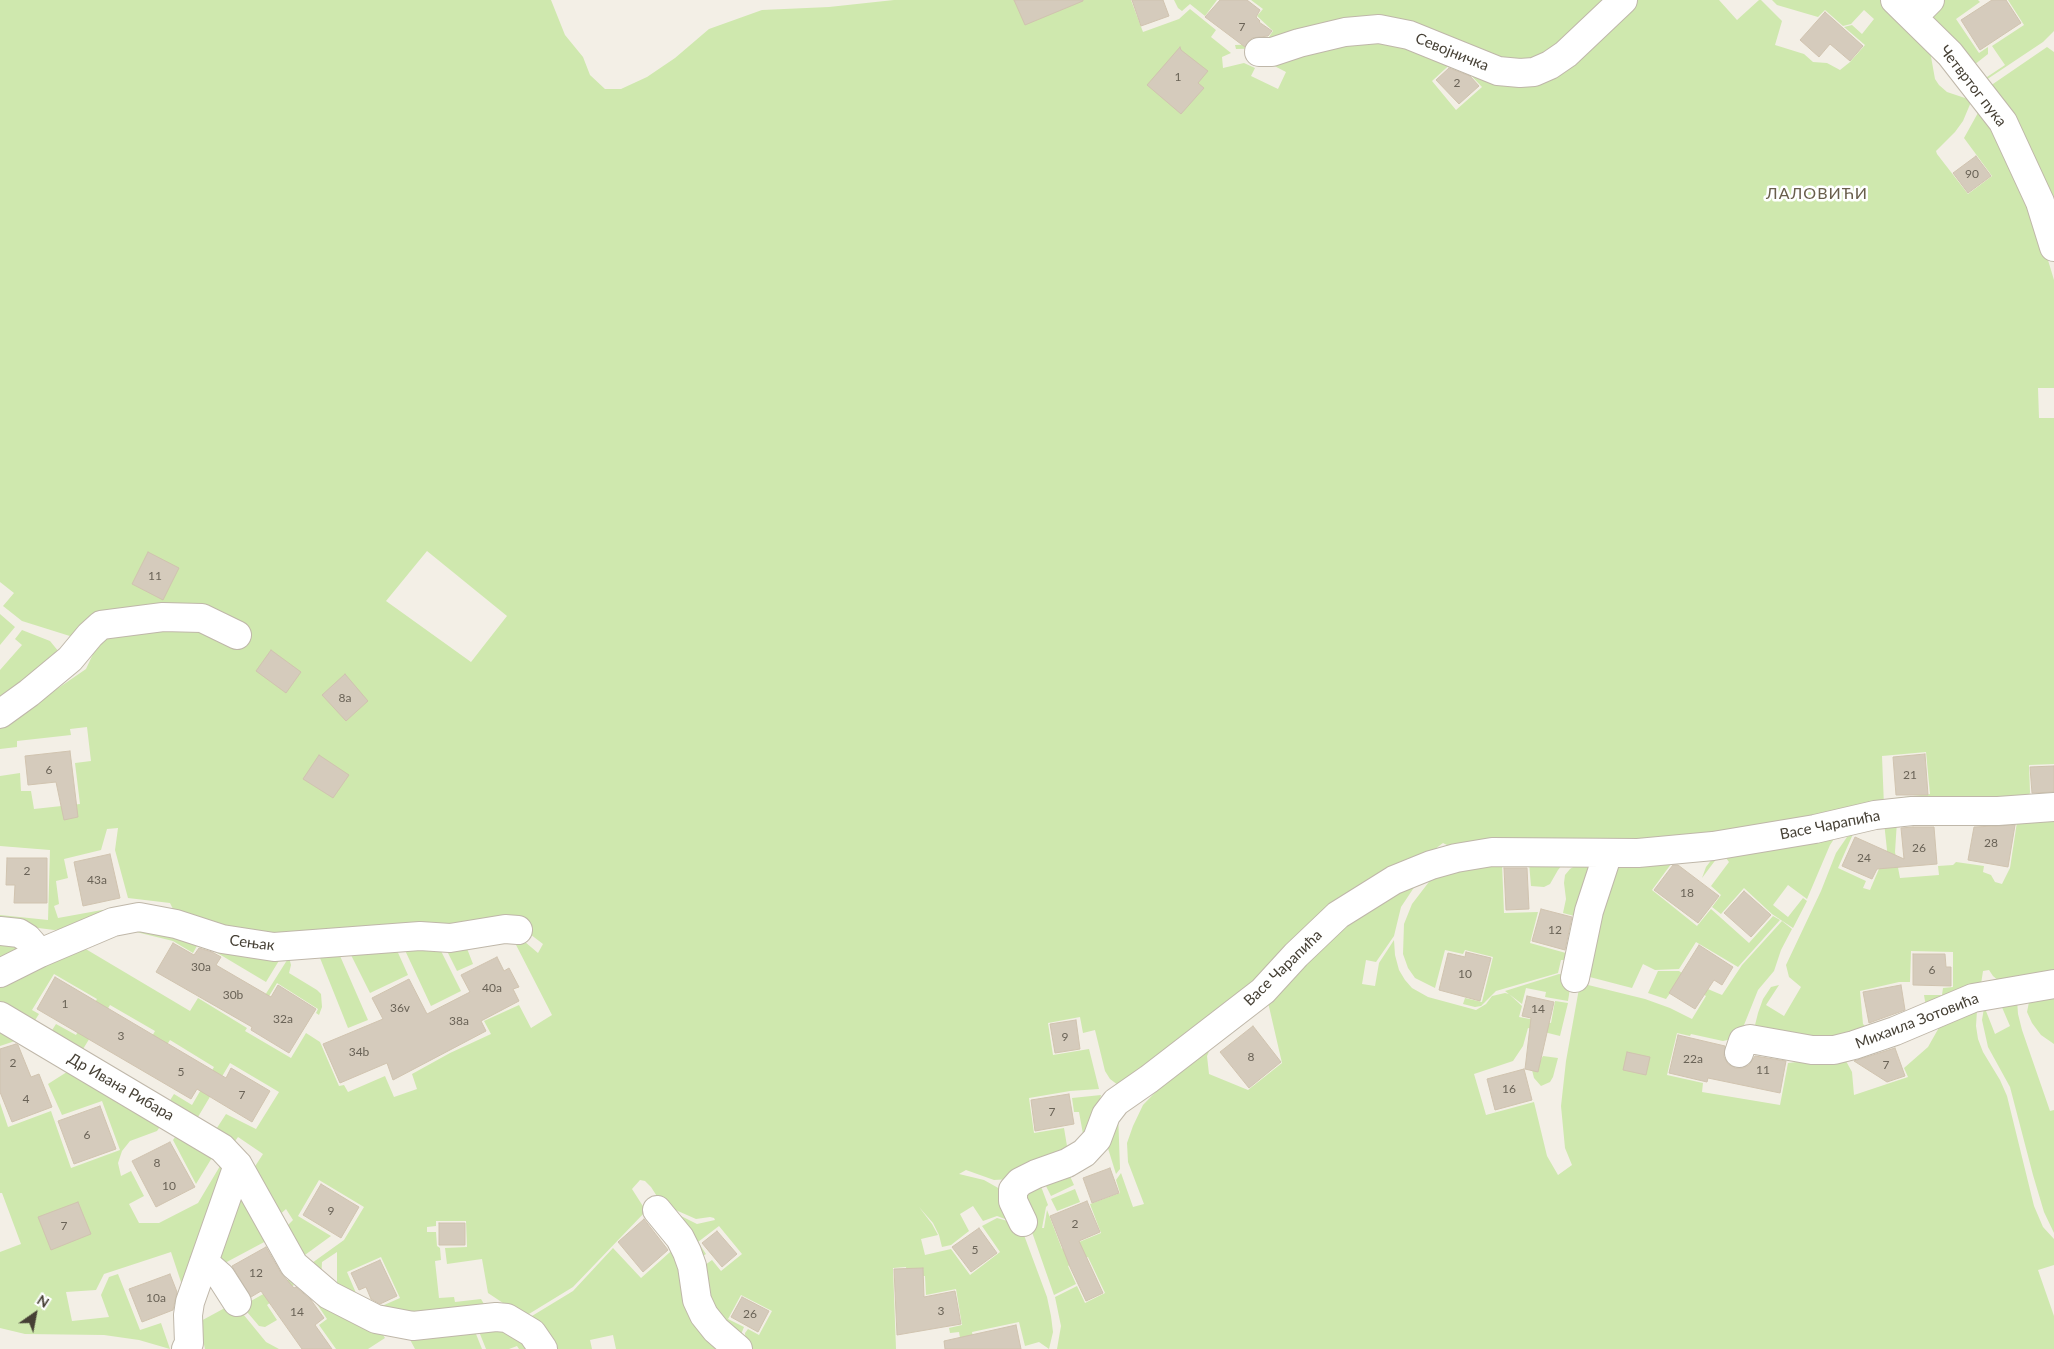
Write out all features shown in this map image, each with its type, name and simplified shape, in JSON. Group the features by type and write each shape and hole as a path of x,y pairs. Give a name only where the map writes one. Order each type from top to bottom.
{"street":[{"name":"Севојничка","path":"1258,52 1272,52 1345,32 1379,29 1409,35 1498,71 1534,72 1550,65 1566,54 1623,0"},
{"name":"Четвртог пука","path":"1913,6 2003,122 2040,202 2054,246"},
{"path":"0,714 70,659 101,625 163,617 202,618 237,635"},
{"name":"Васе Чарапића","path":"1023,1222 1013,1201 1013,1190 1020,1182 1067,1163 1084,1153 1097,1139 1106,1115 1116,1102 1149,1079 1263,991 1296,955 1338,916 1394,880 1456,858 1492,852 1638,853 1713,846 1815,829 1884,814 1912,811 2054,807"},
{"path":"1576,978 1589,911 1608,853"},
{"name":"Сењак","path":"0,973 40,953 113,922 139,917 176,924 222,939 274,947 420,936 450,938 505,929 518,930"},
{"path":"0,931 19,933 27,938 40,953"},
{"name":"Михаила Зотовића","path":"1744,1046 1834,1050 1895,1031 1973,998 2054,984"},
{"name":"Др Ивана Рибара","path":"0,1016 214,1142 238,1165 294,1265 329,1295 376,1318 413,1326 496,1317 507,1318 532,1333 544,1349"},
{"path":"186,1349 189,1343 188,1315 190,1302 238,1165"},
{"path":"657,1210 680,1238 687,1252 692,1266 695,1295 704,1315 716,1330 738,1349"},
{"path":"204,1262 221,1277 236,1302"}],"green space":[{"path":"0,0 551,0 565,35 583,57 590,75 605,89 621,89 647,77 675,58 709,29 762,10 829,7 894,0 1131,0 1143,32 1179,19 1190,9 1216,30 1211,37 1231,53 1222,57 1223,68 1244,63 1255,68 1251,76 1278,89 1286,72 1259,58 1356,34 1457,58 1432,81 1456,110 1482,87 1460,64 1513,77 1629,0 1719,0 1737,20 1761,0 1782,21 1775,45 1804,54 1813,62 1827,63 1840,70 1865,45 1844,27 1852,25 1862,34 1874,19 1864,10 1851,24 1843,26 1825,10 1818,17 1777,5 1772,0 1881,0 1930,51 1935,79 1939,85 1947,92 1968,99 1971,102 1963,121 1936,151 1937,154 1968,194 1992,176 1964,138 1979,111 1986,115 2041,237 2054,280 2054,388 2038,388 2039,418 2054,418 2054,764 2029,765 2030,792 2028,803 1896,806 1895,798 1930,794 1926,752 1882,756 1884,806 1718,841 1449,846 1443,843 1260,982 1118,1085 1110,1079 1105,1071 1095,1030 1083,1033 1080,1017 1048,1023 1053,1055 1089,1049 1099,1089 1070,1091 1029,1098 1034,1133 1064,1128 1067,1146 1088,1143 1011,1179 994,1180 966,1170 959,1174 984,1180 1000,1189 1008,1220 997,1216 983,1221 973,1206 960,1214 969,1231 951,1245 942,1247 939,1235 933,1223 919,1207 938,1235 921,1239 925,1255 951,1249 970,1275 1000,1252 982,1226 997,1218 1011,1222 1014,1234 1020,1233 1021,1227 1047,1297 1053,1332 1049,1349 1039,1342 1025,1346 1019,1322 972,1332 975,1349 962,1349 959,1332 950,1333 949,1328 962,1325 956,1289 926,1295 925,1276 907,1277 906,1267 893,1268 896,1349 746,1349 745,1333 748,1329 759,1335 772,1311 741,1295 728,1319 744,1327 742,1332 743,1348 708,1315 705,1265 712,1260 721,1271 742,1254 719,1226 698,1242 706,1254 703,1256 685,1237 673,1212 697,1224 715,1220 714,1218 696,1219 662,1204 651,1187 645,1181 640,1180 632,1189 646,1211 573,1287 524,1317 488,1293 482,1259 447,1264 445,1248 467,1247 466,1221 436,1221 436,1226 427,1227 427,1232 436,1232 437,1246 440,1248 441,1260 435,1261 439,1298 454,1297 455,1302 481,1299 484,1304 482,1309 437,1320 375,1309 400,1298 381,1257 347,1272 362,1307 337,1293 337,1252 322,1262 321,1281 305,1268 344,1240 364,1207 319,1180 298,1216 331,1236 298,1260 283,1230 293,1220 286,1209 275,1219 252,1171 263,1154 238,1137 233,1144 215,1131 226,1114 256,1129 279,1092 230,1063 195,1122 167,1105 174,1094 192,1105 214,1067 170,1040 149,1073 136,1065 155,1031 110,1005 80,1054 49,1035 56,1024 76,1035 97,999 54,974 32,1010 39,1014 32,1025 0,1005 0,986 84,948 190,1011 198,998 247,1028 245,1031 291,1058 306,1033 320,1042 339,1086 344,1085 348,1092 385,1076 394,1097 417,1089 412,1074 450,1053 491,1034 484,1021 519,1005 531,1028 552,1015 513,939 518,936 538,953 543,944 505,915 461,927 278,934 223,926 174,911 170,903 128,898 115,850 118,828 107,829 101,850 64,859 68,878 56,881 59,904 54,906 58,918 102,910 113,911 63,929 54,930 0,923 0,915 48,920 50,850 0,846 0,776 20,773 21,791 31,791 34,809 80,804 75,763 91,761 87,727 70,729 71,735 17,741 17,747 0,749 0,728 86,669 99,641 73,637 22,621 3,606 14,593 0,582","holes":["427,551 507,616 471,662 386,601"]},
{"path":"1174,0 1217,0 1205,16 1190,4 1182,11"},
{"path":"1251,0 1618,0 1530,66 1417,33 1272,48 1236,49 1235,45 1264,44 1273,31 1257,16 1263,9"},
{"path":"1936,0 1978,0 1980,2 1956,19 1979,53 1988,47 1988,54 1974,65 1931,16"},
{"path":"2008,0 2054,0 2054,31 2043,42 1986,80 1984,79 2005,65 1992,46 2024,25"},
{"path":"2047,47 2054,52 2054,210 1990,86"},
{"path":"0,614 15,627 0,645"},
{"path":"22,630 50,641 59,652 0,702 0,670 22,645 15,639"},
{"path":"2054,816 2054,979 2000,982 1989,970 1983,971 1981,984 1926,1007 1924,995 1942,995 1943,988 1953,987 1953,952 1911,951 1910,982 1899,982 1860,991 1863,1024 1873,1034 1834,1043 1757,1031 1755,1025 1758,1013 1763,999 1771,987 1779,985 1766,1005 1784,1016 1801,987 1789,977 1786,965 1821,891 1836,853 1847,837 1853,834 1838,868 1866,881 1863,888 1870,890 1887,850 1884,822 1897,821 1895,852 1900,878 1939,875 1938,866 1953,865 1956,862 1984,866 1983,872 1991,875 1995,882 2002,884 2010,868 2017,822"},
{"path":"1842,827 1830,845 1807,899 1788,885 1773,905 1788,917 1803,898 1807,901 1793,928 1772,914 1744,888 1721,914 1712,907 1721,895 1711,886 1729,862 1723,854 1720,854 1702,878 1706,867 1716,854"},
{"path":"1491,859 1567,859 1550,884 1544,887 1531,886 1529,863 1502,864 1504,913 1538,912 1530,943 1573,955 1573,960 1561,960 1558,973 1496,991 1481,1006 1475,1007 1463,1004 1465,998 1482,1002 1493,957 1465,950 1463,954 1445,950 1435,988 1415,978 1408,968 1403,954 1404,924 1412,904 1435,874 1469,863"},
{"path":"1595,860 1582,918 1563,913 1566,899 1565,875 1579,863"},
{"path":"1674,860 1652,890 1697,926 1711,909 1749,943 1773,916 1780,920 1738,967 1696,942 1679,969 1655,970 1643,964 1632,988 1582,975 1611,865"},
{"path":"1423,874 1401,907 1394,936 1376,962 1366,960 1362,984 1375,986 1379,963 1394,940 1399,970 1412,988 1428,997 1476,1010 1486,1004 1492,996 1505,993 1509,994 1522,1006 1519,1017 1551,1023 1555,1001 1568,1003 1560,1036 1528,1028 1523,1046 1513,1061 1474,1074 1486,1115 1534,1102 1547,1156 1558,1175 1572,1165 1565,1148 1561,1106 1566,1061 1580,983 1645,999 1670,1008 1692,1019 1706,996 1685,983 1673,989 1666,999 1648,993 1658,971 1679,971 1703,987 1722,995 1742,965 1782,921 1792,929 1781,950 1774,971 1758,990 1742,1030 1732,1039 1723,1041 1677,1033 1667,1075 1703,1083 1702,1092 1780,1105 1788,1063 1832,1058 1846,1061 1852,1072 1854,1095 1908,1077 1904,1068 1928,1047 1941,1024 1977,1010 1976,1026 1978,1039 2007,1096 2034,1206 2043,1227 2054,1239 2054,1265 2038,1270 2054,1316 2054,1349 1057,1349 1061,1326 1055,1297 1077,1286 1085,1303 1105,1293 1088,1257 1068,1266 1076,1284 1054,1295 1018,1192 1039,1181 1048,1205 1042,1228 1044,1228 1047,1210 1062,1249 1101,1233 1090,1204 1120,1193 1116,1180 1121,1173 1133,1207 1144,1204 1128,1162 1127,1143 1143,1105 1172,1075 1211,1047 1207,1056 1209,1074 1248,1090 1282,1063 1267,998 1323,939"},
{"path":"139,928 198,944 193,953 173,941 128,930"},
{"path":"2,938 21,950 0,964 0,942"},
{"path":"395,946 408,975 370,993 348,949"},
{"path":"403,946 439,947 461,991 431,1006"},
{"path":"466,946 473,964 457,971 445,947"},
{"path":"209,948 280,959 266,982"},
{"path":"337,949 368,1020 348,1028 318,953"},
{"path":"289,957 291,965 289,973 321,994 322,1007 319,1015 316,1013 318,1009 277,983 254,1021 250,1019"},
{"path":"1559,974 1572,976 1568,1001 1545,997 1546,992 1526,988 1522,1004 1505,991"},
{"path":"2054,990 2054,1044 2041,1035 2027,1012 2029,1002"},
{"path":"2017,1000 2022,1030 2050,1111 2054,1110 2054,1233 2044,1212 2010,1087 1988,1047 1982,1020 1984,1008 1989,1009 1986,1011 1995,1034 2010,1026 2001,1005"},
{"path":"0,1029 18,1040 0,1046"},
{"path":"1543,1056 1558,1058 1550,1082 1541,1086 1534,1078 1531,1066 1540,1061"},
{"path":"70,1070 162,1124 157,1131 130,1141 122,1151 118,1163 121,1176 131,1171 144,1196 129,1204 139,1223 159,1223 198,1203 223,1161 223,1183 184,1291 171,1252 104,1274 96,1290 66,1292 72,1321 109,1317 101,1295 109,1277 118,1274 140,1330 161,1323 170,1349 139,1340 104,1335 25,1334 0,1328 0,1252 21,1244 2,1193 0,1193 0,1103 8,1127 51,1111 71,1168 120,1150 102,1101 62,1115 48,1084"},
{"path":"1101,1095 1095,1122 1083,1134 1079,1112 1074,1112 1072,1098"},
{"path":"1118,1112 1120,1169 1116,1174 1106,1142"},
{"path":"178,1133 213,1156 196,1184 173,1140"},
{"path":"1069,1174 1074,1185 1051,1196 1043,1180"},
{"path":"1075,1189 1080,1202 1057,1211 1051,1199"},
{"path":"241,1197 268,1240 223,1264 219,1254"},
{"path":"679,1244 730,1349 616,1349 613,1335 590,1340 592,1349 550,1349 527,1319 573,1291 613,1248 641,1278"},
{"path":"290,1279 294,1285 267,1305 277,1320 265,1327 259,1326 242,1306"},
{"path":"322,1300 378,1327 385,1338 368,1349 336,1349 319,1325 327,1319 317,1304"},
{"path":"234,1303 266,1342 279,1349 205,1349 199,1322"},
{"path":"496,1320 536,1349 519,1349 517,1346 509,1349 486,1349 476,1324"},
{"path":"472,1324 482,1349 415,1349 406,1332"}],"building":[{"path":"1014,0 1083,0 1083,1 1025,25"},
{"path":"1132,0 1163,0 1169,16 1141,26"},
{"path":"1220,0 1247,0 1260,10 1256,17 1259,22 1272,31 1268,36 1252,38 1245,47 1205,17"},
{"path":"1992,0 2006,0 2021,23 1980,50 1961,20"},
{"path":"1825,12 1863,46 1850,61 1830,44 1819,57 1800,40"},
{"path":"1180,47 1181,50 1208,71 1198,83 1204,88 1181,114 1147,85"},
{"path":"1449,68 1470,76 1479,86 1459,104 1436,80"},
{"path":"1976,156 1991,176 1968,193 1953,173"},
{"path":"148,552 179,568 163,600 132,584"},
{"path":"271,650 301,672 286,693 256,671"},
{"path":"345,674 368,701 346,721 322,695"},
{"path":"70,751 78,817 64,820 56,782 28,785 25,756"},
{"path":"1925,754 1928,795 1896,795 1893,757"},
{"path":"319,755 349,775 333,798 303,779"},
{"path":"2054,766 2054,792 2032,793 2030,767"},
{"path":"2015,825 2008,867 1968,860 1974,827"},
{"path":"1934,827 1937,864 1877,869 1872,879 1842,866 1855,837 1904,859 1901,828"},
{"path":"110,854 120,898 83,906 74,862"},
{"path":"7,858 47,858 47,903 14,903 15,885 6,885"},
{"path":"1673,865 1678,865 1719,896 1698,923 1654,890"},
{"path":"1504,868 1527,868 1529,909 1506,910"},
{"path":"1744,891 1771,915 1751,937 1724,913"},
{"path":"1541,909 1572,917 1565,950 1532,941"},
{"path":"173,943 194,955 199,948 212,952 221,957 216,965 271,997 278,985 316,1009 289,1053 251,1030 252,1027 156,972"},
{"path":"1699,945 1733,967 1722,985 1714,980 1695,1009 1669,993"},
{"path":"1466,952 1491,958 1480,1001 1439,990 1448,953 1465,957"},
{"path":"1913,954 1945,954 1946,967 1951,967 1951,986 1913,985"},
{"path":"497,957 504,971 509,968 519,987 513,989 519,1001 481,1021 486,1031 393,1080 387,1063 340,1083 323,1044 383,1019 372,998 409,979 427,1014 470,992 461,975"},
{"path":"55,977 226,1078 231,1068 270,1091 252,1122 197,1089 191,1099 37,1009"},
{"path":"1901,985 1905,1010 1869,1023 1863,992"},
{"path":"1527,996 1554,1002 1538,1072 1525,1069 1531,1018 1522,1016"},
{"path":"1076,1020 1080,1049 1055,1053 1050,1024"},
{"path":"1253,1026 1281,1062 1249,1088 1220,1052"},
{"path":"1678,1035 1725,1046 1724,1057 1728,1064 1735,1068 1743,1068 1749,1065 1755,1056 1786,1061 1780,1093 1708,1078 1707,1082 1669,1073"},
{"path":"16,1044 31,1077 39,1074 52,1107 12,1122 0,1092 0,1049"},
{"path":"1895,1048 1905,1076 1887,1082 1854,1061"},
{"path":"1627,1052 1650,1057 1646,1075 1623,1070"},
{"path":"1524,1069 1532,1100 1495,1110 1487,1079"},
{"path":"1069,1094 1074,1124 1035,1131 1031,1100"},
{"path":"100,1106 116,1149 74,1164 58,1121"},
{"path":"170,1142 195,1187 156,1207 132,1161"},
{"path":"1110,1168 1119,1193 1092,1203 1083,1178"},
{"path":"321,1184 359,1207 341,1238 303,1215"},
{"path":"1087,1201 1100,1232 1079,1241 1103,1293 1086,1301 1050,1216"},
{"path":"78,1202 91,1234 51,1250 38,1217"},
{"path":"644,1219 668,1250 643,1272 618,1242"},
{"path":"439,1223 465,1223 465,1245 439,1245"},
{"path":"979,1228 997,1253 971,1272 952,1247"},
{"path":"717,1231 737,1254 722,1267 702,1243"},
{"path":"266,1247 281,1273 294,1288 296,1287 311,1300 324,1318 315,1325 332,1349 302,1349 261,1291 251,1297 232,1266"},
{"path":"380,1260 397,1296 380,1304 371,1299 366,1287 359,1290 351,1273"},
{"path":"923,1268 924,1297 955,1291 961,1324 897,1335 894,1269"},
{"path":"170,1274 177,1292 173,1310 142,1322 129,1289"},
{"path":"742,1297 769,1311 758,1332 731,1317"},
{"path":"1016,1325 1021,1349 945,1349 944,1341"}],"district":[{"name":"ЛАЛОВИЋИ","path":"1817,194"}]}
